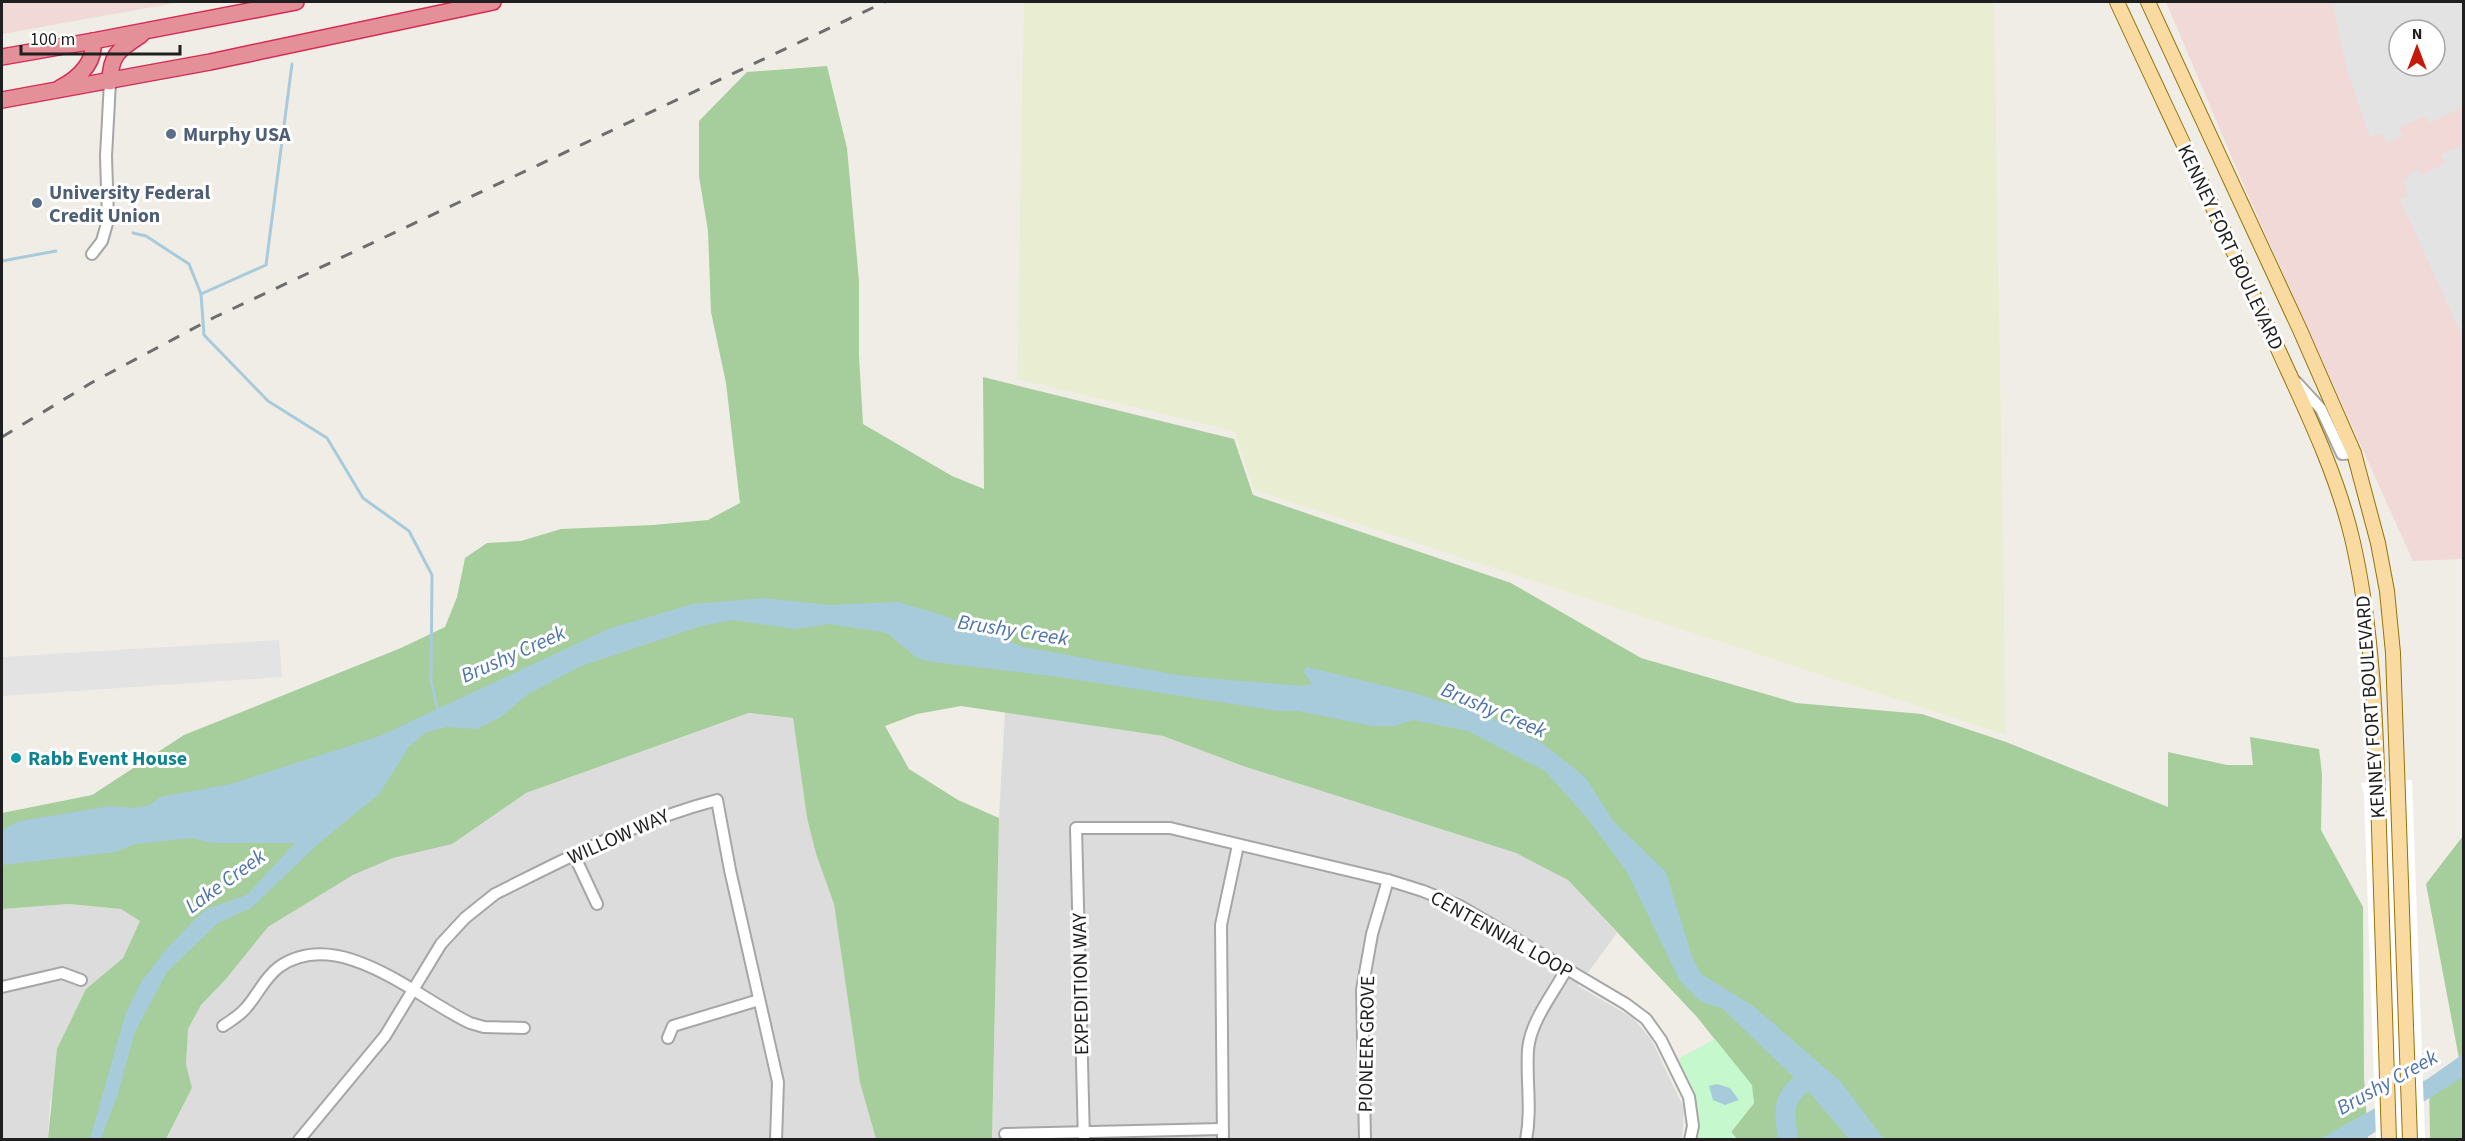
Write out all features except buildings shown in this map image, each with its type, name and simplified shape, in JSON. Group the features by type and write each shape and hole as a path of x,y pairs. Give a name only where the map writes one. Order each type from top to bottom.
{"highway":[{"path":"2,57 296,2"},
{"path":"2,100 110,81 493,2"},
{"path":"110,81 110,65 114,55 146,31"},
{"path":"55,91 69,84 88,65 94,55 93,41"}],"main road":[{"name":"KENNEY FORT BOULEVARD","path":"2117,2 2333,472 2352,538 2363,594 2369,645 2378,782 2390,1140"},
{"name":"KENNEY FORT BOULEVARD","path":"2148,2 2321,376 2354,453 2378,543 2387,591 2393,653 2410,1140"}],"street":[{"path":"92,254 102,241 108,220 106,156 110,81"},
{"path":"2290,375 2321,409 2342,454 2354,453"},
{"name":"WILLOW WAY","path":"304,1138 385,1036 441,944 477,906 495,894 637,825 674,811 717,800 730,870 778,1082 776,1140"},
{"name":"CENTENNIAL LOOP","path":"1076,828 1170,828 1388,880 1424,891 1460,906 1626,1004 1646,1019 1661,1040 1689,1097 1693,1126 1690,1140"},
{"name":"EXPEDITION WAY","path":"1076,828 1084,1136"},
{"path":"1005,1134 1084,1136 1222,1134 1221,925 1238,845"},
{"path":"574,855 597,904"},
{"name":"PIONEER GROVE","path":"1365,1140 1362,990 1372,934 1388,880"},
{"path":"223,1026 244,1010 269,975 288,962 310,955 326,954 349,957 470,1023 484,1027 524,1028"},
{"path":"1526,1140 1530,1119 1528,1049 1532,1032 1566,970"},
{"path":"2,987 62,973 81,980"},
{"path":"668,1038 673,1026 759,1000"}],"shaded area":[{"path":"2,2 181,2 2,34"},
{"path":"2166,2 2463,2 2463,559 2413,561 2247,193"},
{"path":"2332,2 2463,2 2463,107 2429,123 2425,116 2399,128 2403,136 2387,143 2383,135 2370,137 2348,75"},
{"path":"2463,145 2463,338 2400,200 2408,196 2405,190 2408,186 2403,181 2417,168 2422,175 2445,163 2441,155"},
{"path":"279,640 282,677 2,696 2,657"},
{"path":"1005,712 1163,736 1243,766 1516,853 1568,880 1617,933 1578,986 1633,1018 1651,1039 1684,1108 1682,1140 992,1140 999,818"},
{"path":"750,713 793,718 807,818 816,854 834,904 860,1083 876,1139 166,1140 192,1088 186,1064 187,1029 201,1005 226,979 268,927 353,875 393,858 452,843 526,793"},
{"path":"69,904 121,909 140,921 123,958 86,989 50,1103 48,1139 2,1140 2,909"}],"green space":[{"path":"1024,2 1994,2 2006,735 1254,490 1234,431 1017,379"},
{"path":"827,66 847,148 859,281 859,356 863,424 952,476 984,489 983,377 1234,439 1253,495 1511,583 1641,658 1796,703 1922,714 2006,742 2168,807 2168,752 2227,765 2253,765 2250,737 2319,749 2322,774 2321,830 2363,907 2364,1077 2368,1139 1737,1139 1731,1132 1754,1103 1751,1085 1697,1017 1568,880 1516,853 1243,766 1163,736 961,706 917,714 885,726 909,769 958,800 999,818 992,1139 876,1139 860,1083 834,904 816,854 807,818 793,718 749,713 526,793 452,844 393,858 353,875 268,927 226,979 201,1005 188,1029 186,1064 192,1088 166,1139 48,1139 57,1049 86,989 123,958 140,921 121,909 69,904 2,909 2,813 92,795 184,735 401,648 445,627 457,597 465,558 487,543 521,541 561,529 708,520 740,503 726,383 711,312 708,231 699,176 699,121 747,72"},
{"path":"2463,836 2463,1139 2430,1139 2429,1078 2459,1058 2426,884"},
{"path":"1715,1039 1752,1085 1754,1103 1731,1132 1737,1139 1698,1139 1698,1108 1692,1088 1678,1059"}],"water":[{"path":"764,598 829,605 897,602 939,614 1023,647 1183,676 1302,686 1312,683 1303,671 1307,667 1414,693 1487,716 1542,743 1585,777 1614,822 1666,872 1692,957 1701,974 1753,1006 1840,1081 1884,1139 1849,1139 1810,1093 1723,1009 1700,1001 1680,981 1627,872 1588,819 1545,771 1468,731 1413,720 1395,726 1372,726 1298,711 1278,711 1053,676 933,662 917,658 887,633 830,624 795,629 733,620 701,626 581,666 528,694 501,717 477,729 446,727 425,733 409,747 379,794 318,844 251,908 218,923 167,972 135,1032 118,1093 101,1139 90,1139 125,1016 140,984 164,952 197,917 207,909 247,895 295,843 212,843 192,838 135,844 115,852 2,865 2,830 19,821 110,806 133,808 150,805 160,797 231,784 380,736 608,629 693,604"},
{"path":"2463,1054 2463,1077 2364,1139 2318,1140 2429,1078"},
{"path":"1717,1084 1730,1088 1739,1100 1725,1105 1713,1100 1709,1086"}],"pier":[{"path":"2412,780 2425,1139 2376,1139 2364,794 2361,783"}],"waterway":[{"path":"201,294 266,265 292,64"},
{"path":"133,233 146,236 189,264 201,294 204,335 268,401 327,438 363,498 409,531 432,575 431,681 438,711"},
{"path":"2,261 56,251"},
{"path":"1788,1140 1786,1117 1788,1101 1796,1089 1814,1074"}],"railway":[{"path":"2,437 91,383 215,317 885,2"}],"place":[{"name":"Murphy USA","path":"171,134"},
{"name":"University Federal Credit Union","path":"37,203"},
{"name":"Rabb Event House","path":"16,758"}],"water label":[{"name":"Brushy Creek","path":"1013,630"},
{"name":"Brushy Creek","path":"513,654"},
{"name":"Brushy Creek","path":"1494,710"},
{"name":"Lake Creek","path":"225,881"},
{"name":"Brushy Creek","path":"2387,1082"}]}
